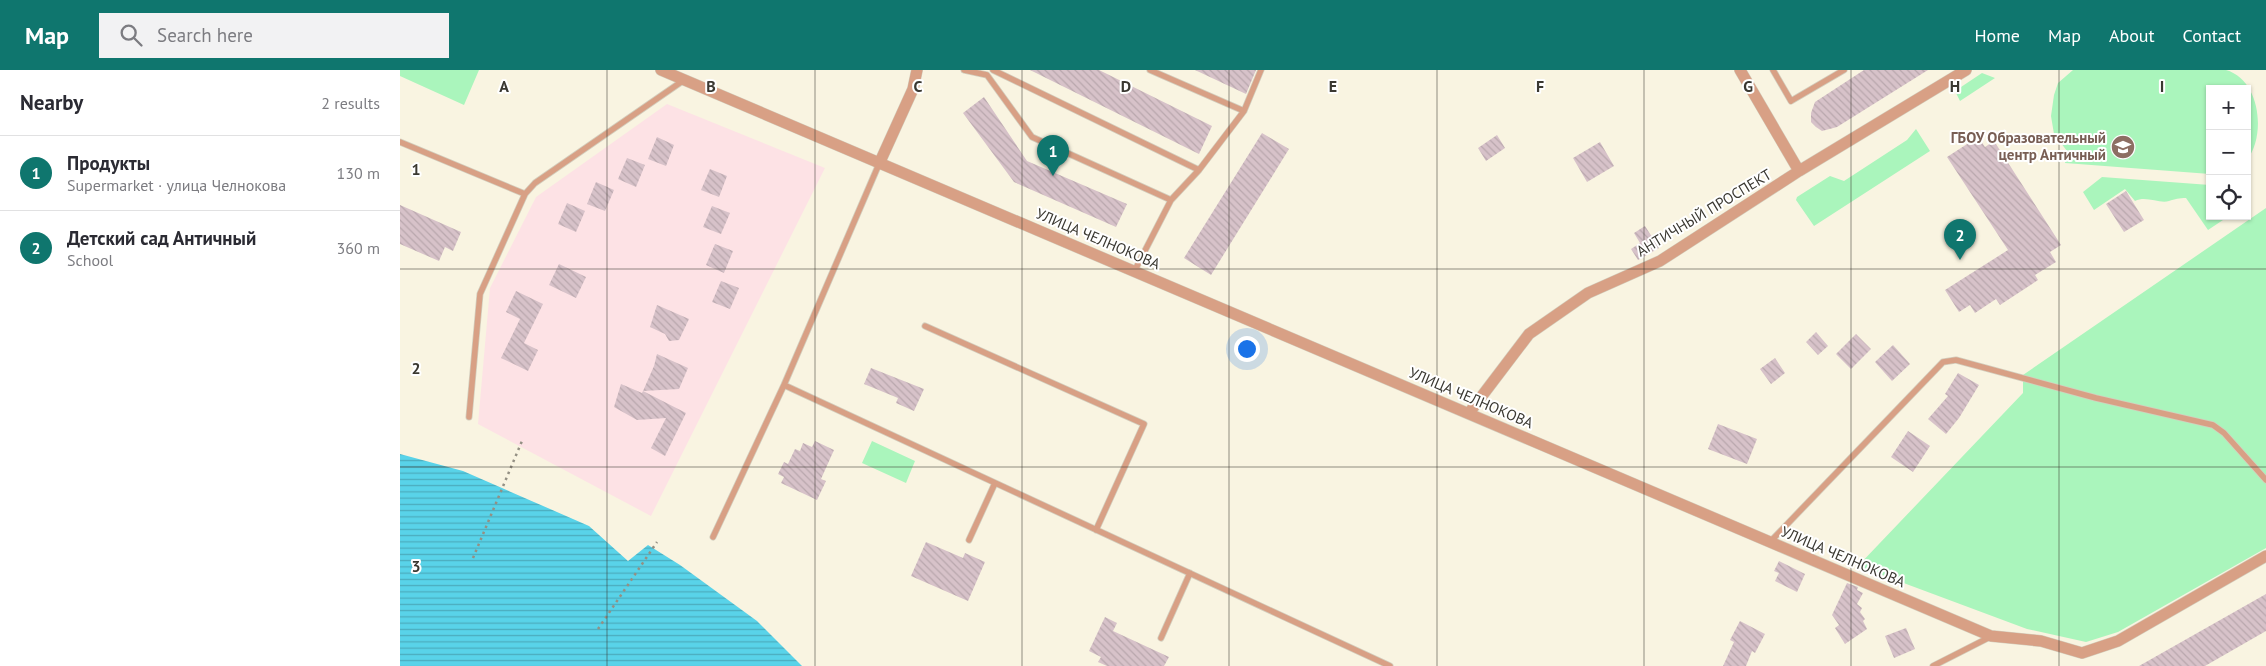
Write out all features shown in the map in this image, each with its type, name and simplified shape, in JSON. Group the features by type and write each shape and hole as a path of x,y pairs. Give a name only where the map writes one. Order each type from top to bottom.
{"street":[{"name":"УЛИЦА ЧЕЛНОКОВА","path":"661,70 1992,636 2041,641 2082,653 2118,641 2266,556"},
{"path":"879,164 913,89 917,70"},
{"path":"1740,70 1799,171"},
{"name":"АНТИЧНЫЙ ПРОСПЕКТ","path":"1469,413 1529,334 1588,293 1660,261 1799,171 1966,70"}],"lane":[{"path":"964,70 987,75 1032,137 1171,200"},
{"path":"993,70 1199,170"},
{"path":"1150,70 1244,111"},
{"path":"1135,270 1171,200 1199,170 1244,111 1261,70"},
{"path":"1773,70 1791,101 1844,70"},
{"path":"469,417 480,294 525,194 535,183 684,80"},
{"path":"400,142 525,194"},
{"path":"713,537 784,385 879,164"},
{"path":"925,326 1144,424 1096,530"},
{"path":"1770,542 1943,362 1956,360 2096,398 2213,425 2224,433 2266,480"},
{"path":"784,385 1390,666"},
{"path":"969,540 995,483"},
{"path":"1160,638 1190,573"},
{"path":"1933,666 1992,636"}],"path":[{"path":"474,558 522,441"},
{"path":"598,629 657,542"}],"shaded area":[{"path":"667,104 825,168 651,516 478,424 490,288 536,197"}],"green space":[{"path":"400,70 479,70 464,105 400,76"},
{"path":"2073,70 2226,70 2238,76 2247,85 2206,85 2206,174 2065,163 2067,151 2054,134 2051,116 2058,83"},
{"path":"1982,73 1995,78 1960,101 1955,91"},
{"path":"2251,93 2257,110 2258,124 2251,153"},
{"path":"1916,129 1930,151 1814,226 1796,200 1797,197 1830,176 1844,181 1907,140"},
{"path":"2102,177 2206,185 2206,220 2223,220 2208,230 2186,198 2165,202 2144,199 2135,201 2125,189 2094,210 2083,192"},
{"path":"2266,208 2266,548 2118,632 2086,642 2027,629 1858,566 2023,393 2023,375"},
{"path":"872,441 915,461 906,483 862,463"}],"water":[{"path":"400,454 463,471 589,526 628,561 648,545 680,565 757,621 802,666 400,666"}],"building":[{"path":"1030,70 1099,70 1212,126 1199,154"},
{"path":"1195,70 1256,70 1246,94"},
{"path":"1864,70 1928,70 1837,127 1822,131 1816,127 1811,122 1811,113 1815,102"},
{"path":"984,97 1027,161 1127,204 1116,227 1014,182 963,113"},
{"path":"1262,133 1289,149 1211,275 1184,258"},
{"path":"1497,135 1505,148 1486,161 1478,148"},
{"path":"657,137 674,145 666,166 648,159"},
{"path":"1978,137 1985,147 1994,141 2061,245 2050,252 2056,262 2035,275 2038,280 2000,305 1996,299 1975,313 1970,305 1959,312 1945,290 2008,250 1947,157"},
{"path":"1600,142 1614,166 1587,182 1573,158"},
{"path":"627,158 645,165 636,187 618,179"},
{"path":"710,169 727,176 719,197 701,190"},
{"path":"596,182 614,190 605,211 587,204"},
{"path":"2126,191 2144,220 2124,232 2106,204"},
{"path":"567,203 585,211 576,232 558,224"},
{"path":"400,205 461,232 453,251 445,247 439,261 400,244"},
{"path":"712,206 730,213 721,234 703,227"},
{"path":"1645,226 1659,248 1638,260 1631,249 1640,243 1634,233"},
{"path":"715,244 733,251 724,273 706,265"},
{"path":"559,264 586,277 576,298 549,285"},
{"path":"721,281 739,288 730,309 712,302"},
{"path":"516,291 543,304 524,343 538,350 528,371 501,358 520,319 506,312"},
{"path":"657,305 689,319 679,340 669,341 665,334 650,327"},
{"path":"1816,332 1828,346 1818,355 1806,342"},
{"path":"1856,334 1871,349 1851,369 1836,354"},
{"path":"1893,345 1910,364 1892,381 1875,362"},
{"path":"657,354 688,368 679,389 643,391"},
{"path":"1775,358 1785,373 1771,384 1760,369"},
{"path":"871,368 924,389 914,411 896,403 898,398 864,384"},
{"path":"1958,373 1979,385 1959,418 1946,434 1928,419 1948,396 1945,394"},
{"path":"621,384 642,393 643,391 686,413 665,456 651,448 666,418 637,420 614,407"},
{"path":"1718,424 1757,439 1747,464 1708,449"},
{"path":"1908,431 1930,446 1913,472 1891,457"},
{"path":"815,441 834,450 821,479 826,481 817,500 781,483 784,477 778,474 784,462 788,464 795,449 800,451 803,443 812,447"},
{"path":"926,542 963,558 965,553 985,562 968,601 911,576"},
{"path":"1779,561 1805,574 1797,592 1775,581 1779,573 1774,571"},
{"path":"1847,583 1858,587 1857,590 1863,593 1857,604 1862,608 1860,612 1865,619 1863,621 1867,629 1845,644 1835,628 1839,625 1832,615"},
{"path":"2266,594 2266,631 2205,666 2139,666"},
{"path":"1105,617 1117,623 1113,631 1169,657 1164,666 1107,666 1098,662 1101,657 1089,651"},
{"path":"1740,621 1765,634 1755,653 1752,651 1746,666 1723,666 1734,642 1730,640"},
{"path":"1906,628 1915,649 1894,658 1885,636"}],"place":[{"name":"ГБОУ Образовательный центр Античный","path":"2123,147"},
{"name":"Продукты","path":"1053,176"},
{"name":"Детский сад Античный","path":"1960,260"}]}
